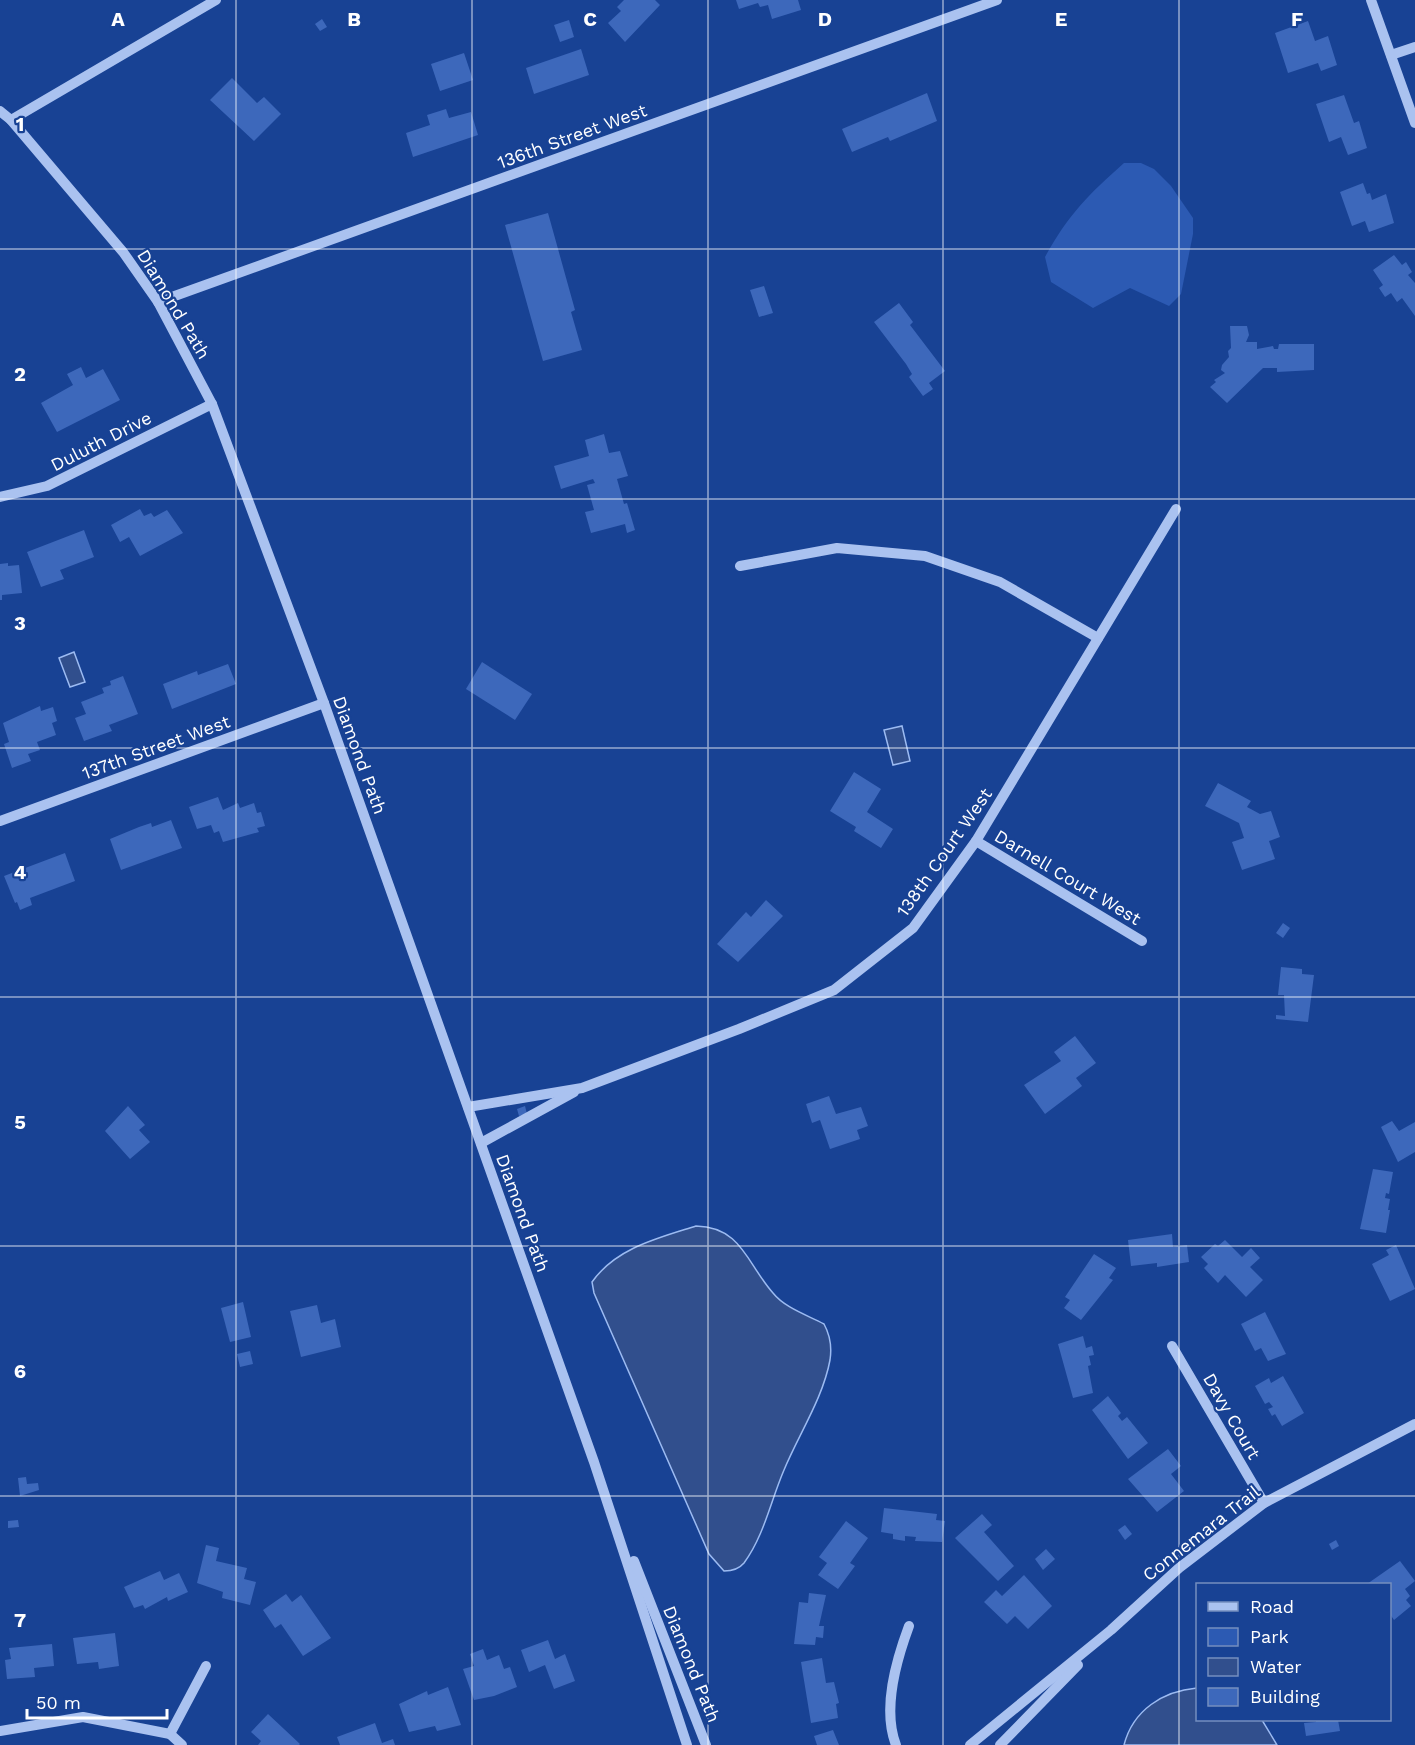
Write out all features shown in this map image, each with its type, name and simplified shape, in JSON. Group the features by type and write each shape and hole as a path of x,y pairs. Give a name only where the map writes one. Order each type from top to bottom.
{"street":[{"path":"11,120 216,0"},
{"name":"136th Street West","path":"158,302 998,0"},
{"path":"1371,0 1415,123"},
{"path":"1391,55 1415,47"},
{"name":"Diamond Path","path":"0,111 11,120 114,241 158,302 212,404 324,704 594,1462 687,1745"},
{"name":"Duluth Drive","path":"0,497 47,486 212,404"},
{"name":"138th Court West","path":"481,1143 582,1088 834,990 913,928 976,841 1176,509"},
{"path":"740,566 837,549 925,556 1000,582 1098,638"},
{"name":"137th Street West","path":"0,821 324,704"},
{"name":"Darnell Court West","path":"976,841 1142,941"},
{"name":"138th Court West","path":"468,1107 582,1088"},
{"name":"Davy Court","path":"1172,1346 1263,1503"},
{"name":"Connemara Trail","path":"970,1745 1111,1630 1179,1568 1263,1503 1415,1424"},
{"name":"Diamond Path","path":"594,1462 706,1745"},
{"path":"896,1745 890,1731 894,1665 909,1626"},
{"name":"Connemara Trail","path":"1000,1745 1111,1630"},
{"path":"170,1734 206,1666"},
{"path":"0,1731 83,1717 170,1734 182,1745"}],"green space":[{"path":"1124,163 1141,163 1154,169 1171,186 1193,218 1193,234 1181,294 1169,306 1130,288 1093,308 1051,282 1045,257 1054,242 1080,206"}],"water":[{"path":"74,652 85,682 70,687 59,658"},
{"path":"902,726 910,761 893,765 884,730"},
{"path":"696,1226 711,1228 734,1240 778,1298 790,1307 824,1324 831,1346 827,1374 822,1388 784,1470 757,1541 742,1565 727,1571 724,1571 709,1554 594,1293 592,1282 602,1270 625,1253 653,1240"},
{"path":"1196,1688 1196,1721 1263,1721 1277,1745 1124,1745 1134,1722 1142,1712 1161,1698"}],"building":[{"path":"624,0 655,0 660,5 625,42 608,23 621,11 617,7"},
{"path":"736,0 798,0 801,10 772,19 768,5 760,7 758,3 739,9"},
{"path":"322,19 327,27 320,31 315,24"},
{"path":"569,20 574,37 560,42 554,25"},
{"path":"1308,21 1315,41 1328,36 1337,65 1321,71 1318,63 1288,73 1275,33"},
{"path":"581,49 589,75 534,94 526,68"},
{"path":"464,53 473,80 440,91 431,64"},
{"path":"232,78 257,103 264,97 281,114 254,141 210,100"},
{"path":"927,93 937,121 890,141 888,137 852,152 842,129"},
{"path":"1344,95 1354,123 1359,121 1367,148 1348,155 1341,137 1329,142 1316,104"},
{"path":"446,109 449,118 471,112 478,135 413,157 406,133 430,125 427,115"},
{"path":"1363,183 1372,200 1386,194 1394,223 1369,232 1365,221 1352,226 1340,192"},
{"path":"548,213 575,310 571,312 582,350 543,361 505,225"},
{"path":"1394,255 1402,265 1406,262 1412,272 1408,275 1415,283 1415,316 1402,298 1397,302 1391,293 1385,297 1379,288 1383,285 1373,270"},
{"path":"764,286 773,313 759,317 750,290"},
{"path":"899,303 913,322 910,325 945,371 929,383 933,389 923,396 909,377 912,374 906,364 874,322"},
{"path":"1230,326 1247,326 1249,335 1246,342 1257,342 1257,349 1273,346 1274,349 1278,349 1279,344 1314,344 1314,370 1277,372 1277,368 1263,368 1227,403 1210,387 1216,382 1214,380 1225,373 1221,370 1229,357 1228,351 1231,348"},
{"path":"81,367 86,378 103,369 120,400 57,432 41,403 73,385 67,374"},
{"path":"604,434 609,453 620,451 628,476 617,479 635,530 627,533 625,524 591,533 585,512 594,510 587,485 595,483 593,479 561,489 554,466 589,456 585,440"},
{"path":"140,509 144,516 151,513 154,517 167,510 183,533 140,556 129,537 120,542 111,525"},
{"path":"84,530 94,557 60,570 64,579 41,587 27,552"},
{"path":"8,563 8,566 19,565 22,593 2,595 2,600 0,600 0,564"},
{"path":"482,662 532,694 515,720 466,689"},
{"path":"228,664 236,684 172,709 163,684 197,671 198,675"},
{"path":"123,676 138,714 109,725 112,731 84,741 75,718 86,714 81,702 104,693 102,688 111,685 110,681"},
{"path":"40,706 41,711 53,707 57,721 52,723 56,735 37,742 40,750 28,754 31,761 12,768 4,744 9,742 3,723"},
{"path":"854,772 881,789 867,812 893,829 881,848 854,831 856,827 830,811"},
{"path":"1218,783 1251,801 1247,807 1260,814 1271,811 1280,837 1269,841 1275,859 1242,870 1232,842 1244,838 1239,823 1205,806"},
{"path":"218,797 223,810 238,803 240,808 254,803 257,813 261,812 265,826 257,828 259,832 223,842 219,831 214,833 211,825 197,829 189,807"},
{"path":"171,820 182,848 121,870 110,839 151,823 152,827"},
{"path":"65,853 75,881 30,898 32,905 20,910 4,876"},
{"path":"766,900 783,916 738,962 717,944 746,912 751,917"},
{"path":"1283,923 1290,928 1283,938 1276,933"},
{"path":"1281,967 1302,969 1302,974 1314,975 1308,1022 1276,1019 1276,1015 1285,1016 1284,995 1278,995"},
{"path":"1075,1036 1096,1063 1076,1078 1082,1086 1045,1114 1024,1085 1061,1061 1054,1052"},
{"path":"829,1096 836,1114 861,1107 868,1126 857,1130 860,1139 830,1149 820,1120 812,1123 806,1104"},
{"path":"128,1106 145,1125 139,1130 150,1142 130,1159 105,1131"},
{"path":"525,1106 527,1114 519,1116 517,1109"},
{"path":"1392,1121 1399,1131 1415,1122 1415,1152 1398,1162 1381,1127"},
{"path":"1373,1169 1393,1172 1389,1194 1386,1193 1385,1198 1390,1199 1386,1233 1360,1229"},
{"path":"1172,1234 1173,1247 1187,1245 1189,1262 1157,1267 1157,1263 1131,1266 1128,1240"},
{"path":"1225,1240 1242,1257 1251,1248 1260,1258 1250,1267 1263,1280 1246,1297 1225,1275 1218,1283 1204,1268 1208,1264 1201,1257 1215,1244 1218,1246"},
{"path":"1396,1245 1415,1289 1390,1301 1372,1264 1389,1255 1386,1250"},
{"path":"1094,1254 1116,1268 1109,1278 1113,1280 1081,1320 1064,1308 1070,1300 1065,1297"},
{"path":"243,1302 251,1337 230,1342 221,1308"},
{"path":"317,1305 321,1323 335,1319 341,1347 301,1357 290,1311"},
{"path":"1265,1312 1286,1354 1268,1361 1261,1348 1255,1351 1241,1324"},
{"path":"1083,1336 1086,1348 1092,1346 1094,1355 1089,1356 1091,1365 1088,1366 1093,1393 1073,1398 1058,1344"},
{"path":"250,1351 253,1364 240,1367 237,1354"},
{"path":"1283,1376 1304,1413 1282,1426 1275,1414 1272,1416 1268,1409 1273,1407 1269,1402 1265,1404 1255,1386 1269,1378 1271,1383"},
{"path":"1108,1396 1121,1413 1118,1416 1122,1421 1127,1417 1148,1443 1128,1459 1092,1410"},
{"path":"1168,1449 1181,1466 1171,1474 1184,1491 1157,1512 1128,1479"},
{"path":"26,1477 27,1484 38,1483 39,1490 20,1496 18,1478"},
{"path":"884,1508 937,1514 936,1520 945,1521 942,1542 915,1541 916,1537 905,1536 905,1541 893,1539 893,1534 881,1532"},
{"path":"982,1514 992,1525 984,1532 1014,1566 998,1581 955,1538"},
{"path":"18,1520 19,1527 8,1528 8,1521"},
{"path":"846,1521 868,1538 850,1563 855,1566 838,1589 818,1575 827,1563 819,1557"},
{"path":"1125,1525 1132,1534 1125,1540 1118,1530"},
{"path":"1336,1540 1339,1546 1332,1550 1329,1544"},
{"path":"206,1545 219,1548 216,1561 247,1568 244,1579 256,1582 250,1605 222,1598 223,1592 197,1583"},
{"path":"1046,1549 1055,1559 1043,1570 1035,1559"},
{"path":"1400,1561 1415,1581 1405,1589 1410,1596 1406,1600 1411,1606 1394,1620 1391,1616 1391,1583 1368,1583"},
{"path":"160,1571 164,1580 179,1573 188,1592 168,1601 167,1597 145,1609 143,1605 134,1608 124,1587"},
{"path":"1024,1575 1052,1606 1028,1629 1015,1616 1007,1624 984,1602 996,1590 1002,1596"},
{"path":"809,1593 826,1595 819,1626 824,1626 823,1638 816,1637 815,1645 794,1644 799,1602 808,1603"},
{"path":"286,1594 292,1602 301,1595 331,1638 303,1656 281,1624 275,1628 263,1610"},
{"path":"115,1633 119,1666 99,1669 98,1662 77,1664 73,1638"},
{"path":"548,1640 555,1659 565,1654 575,1681 554,1689 545,1665 529,1672 521,1650"},
{"path":"52,1644 54,1666 34,1668 35,1677 7,1679 5,1660 11,1659 9,1648"},
{"path":"483,1649 487,1660 499,1655 504,1669 510,1667 517,1687 494,1696 474,1700 463,1669 474,1666 470,1654"},
{"path":"822,1658 826,1683 834,1682 839,1703 836,1704 838,1718 811,1723 801,1662"},
{"path":"448,1687 461,1725 437,1731 435,1726 409,1732 399,1704 427,1691 428,1695"},
{"path":"268,1714 300,1744 258,1745 261,1741 251,1732"},
{"path":"1338,1721 1340,1731 1306,1736 1304,1723"},
{"path":"375,1723 382,1743 393,1739 395,1745 340,1745 337,1737"},
{"path":"833,1730 839,1745 817,1745 814,1736"}]}
